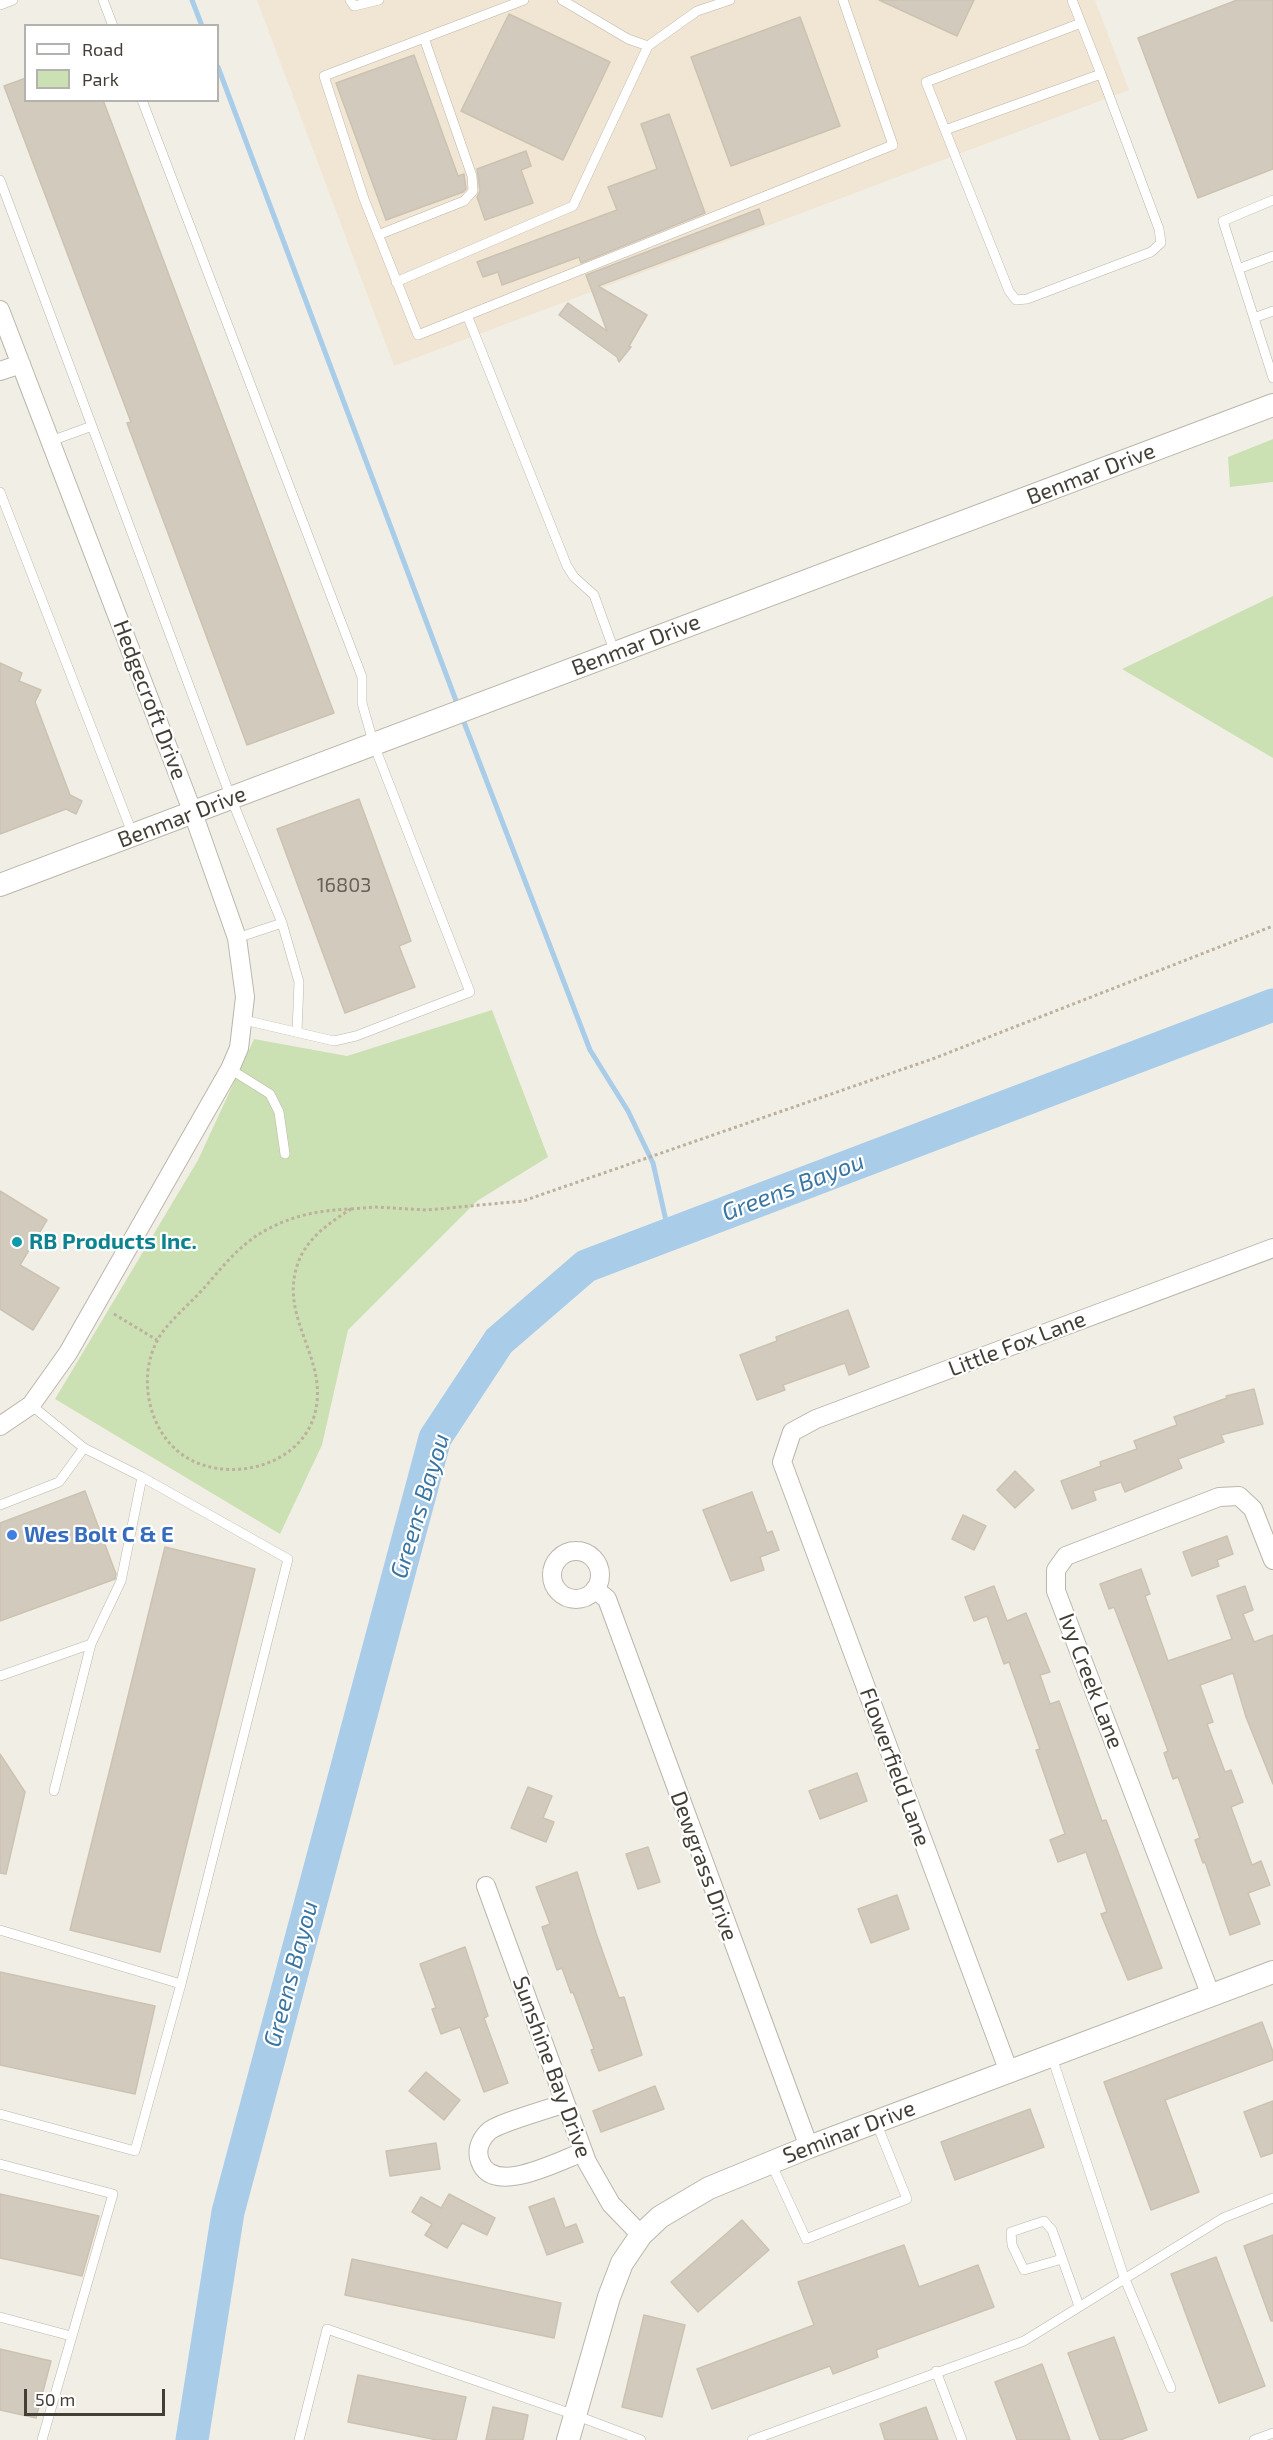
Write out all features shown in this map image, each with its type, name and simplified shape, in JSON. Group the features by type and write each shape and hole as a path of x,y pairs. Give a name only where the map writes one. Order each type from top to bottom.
{"street":[{"name":"Hedgecroft Drive","path":"0,310 193,813 237,938 243,969 244,1020 239,1048 230,1069 68,1353 31,1405"},
{"path":"0,371 21,364"},
{"name":"Benmar Drive","path":"0,885 1273,405"},
{"name":"Little Fox Lane","path":"782,1462 792,1432 816,1419 1273,1248"},
{"path":"0,1426 31,1405"},
{"name":"Flowerfield Lane","path":"782,1462 1009,2072"},
{"name":"Ivy Creek Lane","path":"1211,1996 1056,1591 1056,1570 1066,1556 1219,1497 1239,1496 1253,1509 1273,1560"},
{"name":"Dewgrass Drive","path":"595,1589 607,1599 809,2147"},
{"name":"Sunshine Bay Drive","path":"486,1886 583,2152 611,2204 641,2235"},
{"name":"Seminar Drive","path":"568,2440 609,2297 622,2263 641,2235 660,2217 683,2202 809,2147 1273,1972"},
{"path":"565,2103 488,2132 479,2145 480,2164 491,2176 510,2178 583,2152"}],"lane":[{"path":"0,5 13,0"},
{"path":"103,0 112,24"},
{"path":"350,0 354,6 379,0"},
{"path":"524,0 324,76 378,235 417,335 893,145 843,0"},
{"path":"562,0 628,39 648,46"},
{"path":"396,282 573,206 648,46 697,11 730,0"},
{"path":"1072,0 1101,74 1159,229 1161,243 1151,252 1027,299 1016,300 1009,291 926,82 1081,23"},
{"path":"378,235 464,201 473,191 472,176 424,38"},
{"path":"945,130 1101,74"},
{"path":"143,102 362,677 362,703 374,745 470,992 356,1036 334,1041 244,1020"},
{"path":"0,180 231,798 282,923 299,982 297,1032"},
{"path":"1273,200 1223,220 1273,378"},
{"path":"1238,269 1273,256"},
{"path":"1254,318 1273,311"},
{"path":"467,315 567,566 574,577 594,595 615,653"},
{"path":"51,441 92,426"},
{"path":"0,492 133,835"},
{"path":"237,938 282,923"},
{"path":"230,1069 270,1094 279,1112 285,1154"},
{"path":"0,2114 135,2151 182,1984 288,1559 142,1477 84,1448 31,1405"},
{"path":"0,1505 59,1482 84,1448"},
{"path":"54,1791 91,1644 121,1581 142,1477"},
{"path":"0,1676 91,1644"},
{"path":"0,1930 182,1984"},
{"path":"1052,2057 1124,2277 1171,2388"},
{"path":"771,2163 806,2239 907,2199 876,2122"},
{"path":"0,2164 113,2194 42,2440"},
{"path":"752,2440 936,2371 1024,2341 1222,2218 1273,2198"},
{"path":"1062,2259 1024,2270 1012,2245 1011,2232 1044,2221 1052,2230 1079,2306"},
{"path":"0,2317 71,2336"},
{"path":"299,2440 327,2330 641,2440"},
{"path":"936,2371 962,2440"},
{"path":"1254,2440 1273,2433"}],"path":[{"path":"351,1209 328,1224 310,1241 298,1264 294,1290 295,1314 315,1362 319,1388 315,1414 305,1435 285,1455 260,1467 232,1470 205,1465 180,1453 161,1430 149,1403 147,1379 157,1340 242,1245 268,1229 297,1216 324,1210 375,1207 427,1210 523,1201 935,1058 1273,926"},
{"path":"114,1314 157,1340"}],"shaded area":[{"path":"257,0 1095,0 1129,90 394,366"}],"green space":[{"path":"1273,439 1273,482 1230,487 1228,457"},
{"path":"1273,596 1273,758 1122,669"},
{"path":"492,1010 548,1157 477,1201 348,1330 322,1445 280,1534 55,1399 198,1160 254,1039 347,1056"}],"building":[{"path":"879,0 974,0 957,36"},
{"path":"1237,0 1273,0 1273,169 1198,198 1138,38"},
{"path":"509,14 610,62 563,160 461,111"},
{"path":"800,17 840,126 731,166 691,57"},
{"path":"414,55 458,176 464,174 466,189 386,220 336,83"},
{"path":"24,79 24,102 104,102 334,713 247,745 127,423 131,422 4,86"},
{"path":"669,114 705,213 581,263 579,257 502,285 498,272 483,277 477,262 617,210 608,187 657,169 641,124"},
{"path":"526,151 531,166 521,170 533,203 485,220 477,197 480,191 477,169"},
{"path":"759,209 764,224 598,286 647,315 629,346 631,347 619,362 617,357 559,315 568,303 607,331 586,275"},
{"path":"0,663 22,673 19,681 41,690 35,702 70,795 82,801 76,814 66,809 0,834"},
{"path":"359,799 411,941 399,946 415,987 345,1013 277,829"},
{"name":"RB Products Inc.","path":"0,1191 47,1220 20,1265 59,1288 33,1330 0,1309"},
{"path":"848,1310 869,1367 849,1375 845,1363 783,1385 785,1390 757,1400 740,1355 777,1341 776,1337"},
{"path":"1254,1389 1263,1424 1221,1435 1224,1442 1178,1459 1182,1468 1125,1492 1121,1482 1093,1491 1096,1500 1072,1509 1061,1481 1101,1466 1100,1462 1137,1449 1134,1441 1177,1425 1174,1417 1227,1398 1226,1396"},
{"path":"1015,1471 1034,1490 1015,1508 997,1490"},
{"path":"85,1491 116,1574 115,1579 0,1621 0,1523"},
{"path":"752,1492 767,1533 772,1531 779,1550 760,1557 764,1570 731,1581 703,1510"},
{"path":"963,1515 986,1526 974,1550 952,1539"},
{"path":"1227,1536 1233,1554 1217,1560 1219,1566 1192,1576 1183,1552"},
{"path":"165,1547 255,1569 160,1952 70,1930"},
{"path":"1141,1569 1150,1594 1145,1596 1168,1661 1232,1639 1217,1596 1245,1586 1253,1610 1243,1614 1254,1642 1273,1635 1273,1784 1246,1717 1233,1673 1200,1685 1213,1722 1207,1724 1225,1772 1231,1770 1243,1802 1231,1807 1252,1865 1261,1861 1270,1885 1248,1893 1260,1924 1230,1935 1195,1840 1200,1838 1178,1777 1173,1779 1164,1753 1168,1751 1148,1696 1114,1607 1109,1609 1100,1584"},
{"path":"994,1586 1007,1621 1026,1613 1050,1672 1040,1675 1050,1704 1059,1701 1102,1821 1106,1820 1162,1968 1128,1980 1101,1914 1107,1912 1086,1852 1058,1862 1050,1840 1065,1834 1036,1750 1040,1749 1009,1662 1004,1664 987,1616 974,1621 965,1597"},
{"path":"0,1754 25,1792 6,1874 0,1873"},
{"path":"857,1773 867,1801 820,1819 809,1791"},
{"path":"528,1787 552,1796 543,1818 554,1822 546,1842 511,1828"},
{"path":"648,1847 660,1882 638,1889 626,1854"},
{"path":"577,1872 619,1998 624,1997 642,2055 599,2071 591,2050 594,2049 573,1992 571,1993 562,1968 557,1970 542,1927 550,1924 536,1887"},
{"path":"897,1895 909,1929 871,1943 858,1909"},
{"path":"465,1947 488,2016 484,2018 508,2083 484,2092 460,2027 441,2034 432,2009 436,2008 420,1964"},
{"path":"0,1972 155,2006 135,2094 0,2065"},
{"path":"1262,2022 1273,2052 1273,2060 1165,2100 1199,2192 1151,2210 1104,2082"},
{"path":"426,2072 460,2100 444,2120 409,2091"},
{"path":"655,2086 664,2109 601,2132 593,2111"},
{"path":"1273,2101 1273,2153 1261,2157 1244,2112"},
{"path":"1030,2109 1044,2147 955,2180 941,2142"},
{"path":"436,2143 440,2169 390,2176 386,2151"},
{"path":"0,2194 99,2216 82,2276 0,2258"},
{"path":"449,2194 495,2218 487,2235 462,2223 447,2248 425,2235 432,2224 412,2212 421,2197 441,2208"},
{"path":"554,2198 565,2228 576,2224 583,2242 547,2255 529,2207"},
{"path":"742,2220 769,2250 698,2312 671,2282"},
{"path":"1273,2235 1273,2321 1271,2321 1244,2246"},
{"path":"904,2245 919,2287 978,2265 994,2307 876,2350 878,2357 833,2374 830,2366 712,2409 697,2369 814,2325 798,2282"},
{"path":"1216,2257 1265,2386 1219,2403 1171,2274"},
{"path":"352,2259 561,2303 554,2338 345,2295"},
{"path":"644,2315 685,2325 662,2417 622,2407"},
{"path":"1114,2337 1147,2430 1120,2440 1100,2440 1068,2353"},
{"path":"0,2349 51,2361 36,2418 0,2410"},
{"path":"1042,2364 1070,2440 1017,2440 995,2382"},
{"path":"358,2375 466,2397 456,2440 437,2440 348,2422"},
{"path":"493,2407 528,2415 523,2440 486,2440"},
{"path":"926,2407 938,2440 885,2440 880,2424"}],"waterway":[{"path":"192,0 201,24"},
{"path":"219,70 458,706"},
{"path":"462,717 590,1050 628,1111 653,1163 669,1234"},
{"name":"Greens Bayou","path":"192,2440 228,2212 435,1438 499,1341 586,1266 1273,1005"}],"place":[{"name":"RB Products Inc.","path":"17,1242"},
{"name":"Wes Bolt C & E","path":"12,1535"}]}
